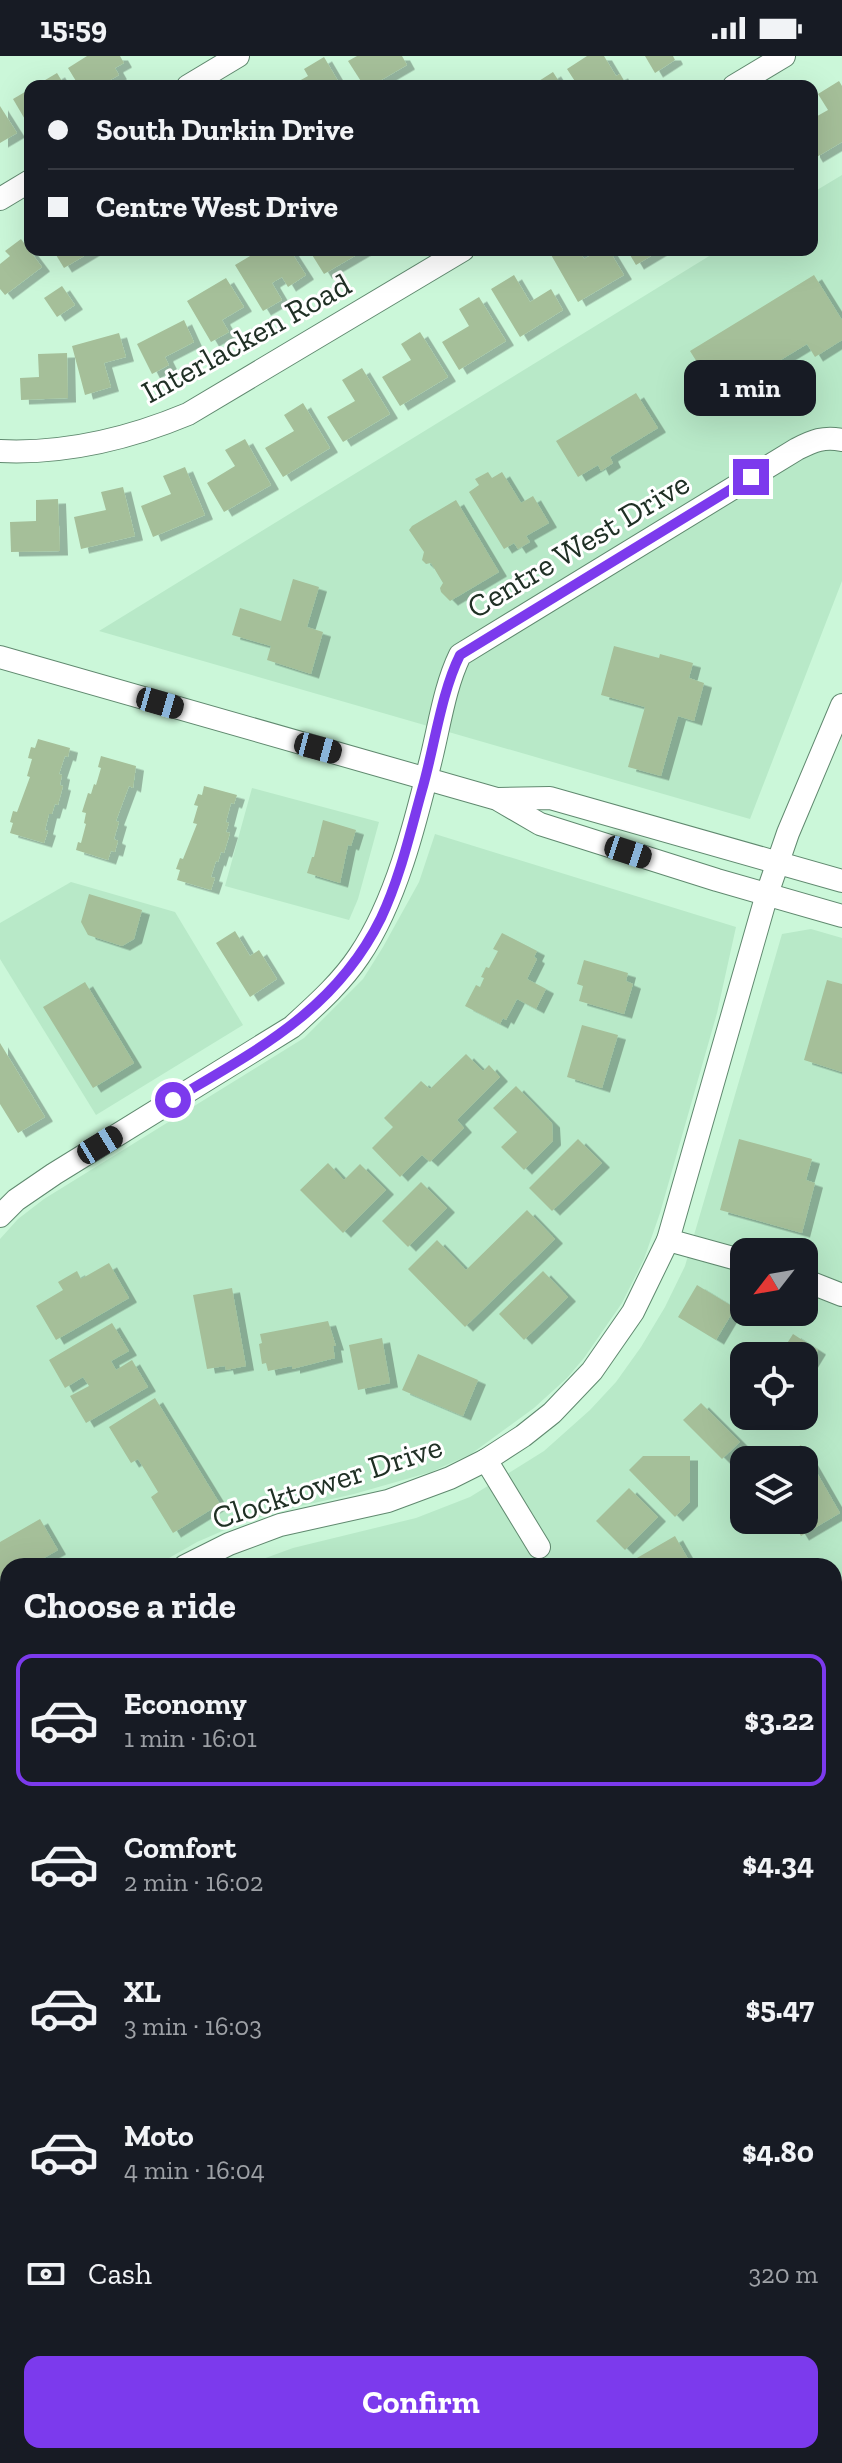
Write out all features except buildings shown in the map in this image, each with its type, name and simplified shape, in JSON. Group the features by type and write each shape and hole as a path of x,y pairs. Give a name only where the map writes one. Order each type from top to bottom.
{"street":[{"path":"198,80 238,56"},
{"path":"744,80 784,56"},
{"path":"0,199 24,185"},
{"name":"Interlacken Road","path":"0,451 52,451 100,443 188,414 453,256"},
{"name":"Centre West Drive","path":"0,1216 16,1200 54,1174 292,1027 325,996 359,956 381,918 398,874 460,655 797,449 815,439 830,437 842,440"},
{"path":"0,657 497,799 540,824 842,916"},
{"name":"Clocktower Drive","path":"202,1558 280,1525 388,1501 437,1484 486,1460 523,1436 552,1413 592,1371 633,1312 668,1240 777,863 842,705"},
{"path":"497,799 550,798 842,881"},
{"path":"668,1240 730,1257"},
{"path":"818,1286 842,1295"},
{"path":"486,1460 539,1547"}],"shaded area":[{"path":"842,175 842,581 750,819 99,631 709,256 818,256 818,189"},
{"path":"252,788 379,822 358,899 349,920 225,886"},
{"path":"435,834 736,927 717,1013 660,1213 644,1259 622,1303 584,1358 534,1408 471,1454 431,1472 274,1512 197,1542 169,1558 0,1558 0,1239 18,1219 44,1199 304,1038 363,979 419,882"},
{"path":"71,882 175,912 243,1025 96,1115 0,959 0,923"},
{"path":"811,929 842,938 842,1558 266,1558 293,1548 416,1518 470,1497 544,1451 616,1382 665,1307 685,1266 782,934"}],"route":[{"path":"173,1100 292,1027 325,996 359,956 381,918 398,874 460,655 751,477"}]}
